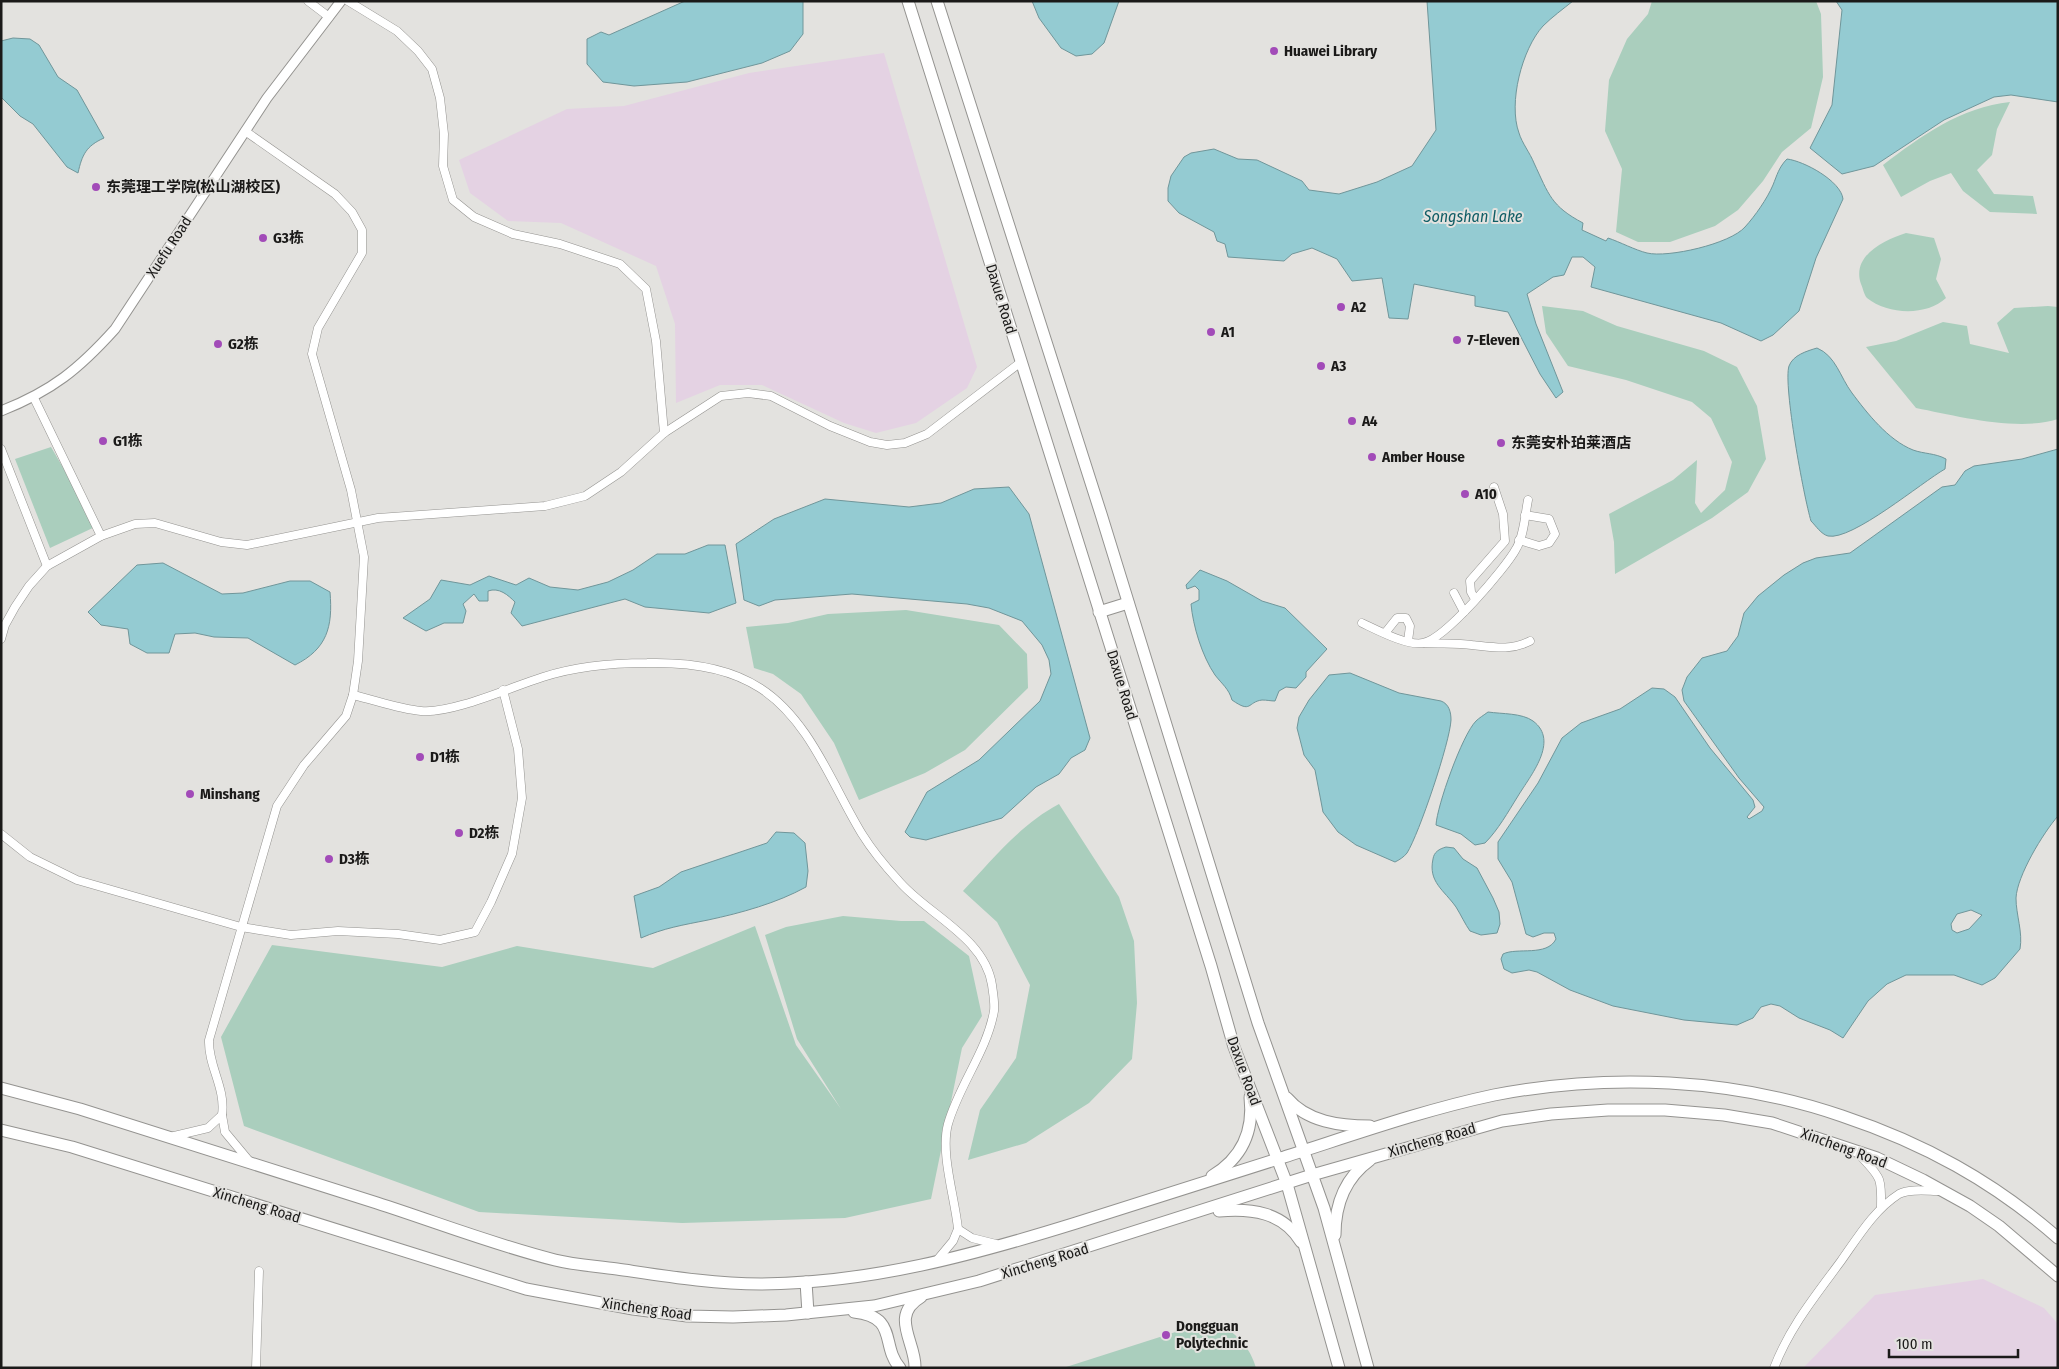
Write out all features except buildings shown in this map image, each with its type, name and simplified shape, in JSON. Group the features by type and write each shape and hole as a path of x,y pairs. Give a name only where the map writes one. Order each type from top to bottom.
{"main road":[{"name":"Daxue Road","path":"908,1 1211,966 1234,1047 1287,1184 1339,1368"},
{"name":"Daxue Road","path":"937,1 1128,603 1258,1023 1312,1175 1368,1368"},
{"path":"1099,612 1128,603"},
{"path":"1195,1185 1228,1164 1244,1146 1250,1114 1246,1078"},
{"name":"Xincheng Road","path":"1,1088 80,1109 558,1261 715,1282 759,1284 806,1282 883,1274 930,1265 1006,1245 1446,1106 1495,1095 1572,1084 1650,1082 1748,1091 1812,1105 1911,1142 1947,1159 2032,1216 2058,1238"},
{"path":"1281,1088 1293,1105 1311,1116 1346,1125 1385,1125"},
{"name":"Xincheng Road","path":"1,1130 72,1147 526,1289 633,1309 687,1316 733,1317 837,1311 874,1306 979,1281 1195,1214 1312,1175 1502,1121 1551,1114 1608,1110 1665,1110 1772,1123 1877,1158 1943,1191 1999,1226 2058,1276"},
{"path":"1335,1249 1335,1222 1343,1192 1360,1169 1375,1156"},
{"path":"1195,1214 1238,1210 1268,1214 1292,1229 1306,1249"},
{"path":"806,1282 808,1313"},
{"path":"915,1368 915,1360 905,1325 906,1316 914,1302 926,1294"},
{"path":"837,1311 857,1312 878,1319 885,1329 900,1368"}],"street":[{"path":"308,1 329,17"},
{"name":"Xuefu Road","path":"1,411 34,398 78,367 115,329 267,98 341,1"},
{"path":"348,1 397,31 418,51 432,69 440,98 443,125 443,166 453,200 474,217 513,234 560,244 620,264 646,289 656,341 664,433"},
{"path":"245,131 335,194 352,212 362,230 362,253 318,328 312,354 342,455 359,523 364,557 358,661 353,695 346,716 304,765 277,806 209,1040 211,1063 224,1101 222,1115 225,1132 251,1164"},
{"path":"1,639 5,625 15,607 29,586 47,566 101,536 135,524 155,523 221,542 247,545 378,518 545,506 584,496 621,472 664,433 721,396 748,393 772,396 830,426 870,442 887,445 905,443 927,434 1021,362"},
{"path":"34,398 101,536"},
{"path":"1,449 47,566"},
{"path":"1475,599 1470,592 1470,581 1505,541 1503,514 1494,487"},
{"path":"1422,643 1446,631 1517,548 1528,500"},
{"path":"1519,540 1539,546 1549,543 1555,534 1549,519 1525,515"},
{"path":"1454,593 1464,612"},
{"path":"1385,633 1397,618 1406,618 1410,626 1408,641"},
{"path":"1362,624 1408,641 1422,643 1499,648 1522,645 1530,641"},
{"path":"353,695 422,711 475,701 545,676 598,664 651,663 694,666 740,677 761,689 794,719 823,764 864,837 900,883 939,914 978,953 991,980 994,1009 980,1051 948,1125 946,1151 958,1229 944,1255 930,1265"},
{"path":"1,834 30,857 77,880 241,927 290,935 338,931 398,934 440,940 475,932 491,902 512,854 522,798 518,749 503,690"},
{"path":"169,1138 208,1128 222,1115"},
{"path":"1856,1150 1877,1173 1880,1179 1882,1185 1881,1207"},
{"path":"1774,1368 1781,1350 1806,1309 1881,1207 1900,1194 1909,1191 1943,1191"},
{"path":"958,1229 972,1238 986,1243 1006,1245"},
{"path":"256,1368 259,1271"}],"shaded area":[{"path":"884,53 977,367 967,388 916,423 876,433 844,423 762,385 720,385 676,403 675,324 656,266 561,223 508,221 470,193 459,160 567,109 624,106 749,73"},
{"path":"1983,1279 2044,1308 2058,1324 2058,1368 1803,1368 1875,1295"}],"green space":[{"path":"1652,1 1816,1 1821,14 1823,77 1811,128 1782,152 1763,181 1738,210 1715,226 1670,242 1638,242 1616,232 1622,169 1605,131 1609,80 1627,39 1648,14"},
{"path":"2010,102 1997,129 1992,155 1977,170 1994,194 2033,196 2037,214 1990,212 1963,191 1951,173 1930,181 1901,197 1883,165 1942,124 1958,116 1992,105"},
{"path":"1906,233 1934,238 1941,259 1936,279 1946,298 1929,308 1907,311 1886,308 1867,298 1861,284 1859,274 1865,257 1880,245"},
{"path":"1542,306 1583,311 1617,326 1704,351 1737,367 1757,406 1766,459 1748,492 1712,518 1615,574 1614,542 1609,514 1673,480 1697,460 1695,503 1701,513 1725,490 1732,462 1711,418 1692,402 1626,380 1568,366 1546,333"},
{"path":"2058,307 2058,419 2042,423 2025,424 1987,421 1916,408 1866,347 1896,341 1943,322 1967,326 1970,344 2009,353 1997,323 2014,308"},
{"path":"51,447 97,526 50,548 15,459"},
{"path":"906,610 999,625 1027,654 1028,688 965,750 925,773 859,800 834,743 801,694 773,674 754,668 746,627 788,623 828,614"},
{"path":"1059,804 1119,897 1134,941 1137,1003 1132,1059 1089,1103 1026,1143 968,1160 980,1110 1016,1058 1030,985 997,922 963,891 1020,832 1045,812"},
{"path":"843,916 924,921 969,956 982,1016 962,1048 931,1199 845,1218 682,1223 479,1212 244,1126 221,1037 272,945 442,967 517,946 653,968 755,926 796,1045 841,1109 797,1039 765,935 786,927"},
{"path":"1222,1325 1243,1343 1256,1368 1063,1368 1188,1328"}],"water":[{"path":"685,1 803,1 803,34 790,51 762,63 687,82 634,86 603,82 587,64 587,39 601,32 609,35"},
{"path":"1032,1 1119,1 1104,43 1092,54 1076,56 1061,48 1039,18"},
{"name":"Songshan Lake","path":"1427,1 1573,1 1543,26 1529,48 1523,62 1516,92 1516,121 1522,140 1552,199 1564,211 1583,223 1582,230 1606,241 1608,238 1642,252 1657,254 1683,251 1713,244 1726,239 1745,227 1764,202 1780,168 1787,159 1812,168 1829,179 1841,192 1843,199 1816,258 1799,311 1773,335 1761,341 1721,323 1591,287 1595,267 1583,257 1572,257 1564,275 1553,277 1527,294 1536,324 1563,392 1556,398 1540,374 1508,312 1475,306 1475,296 1414,284 1408,319 1389,318 1382,278 1352,281 1337,259 1312,248 1292,254 1284,261 1228,257 1225,244 1217,241 1214,232 1179,213 1168,201 1168,188 1171,176 1184,157 1191,153 1214,149 1238,159 1257,160 1302,181 1309,190 1339,194 1377,182 1412,166 1436,130"},
{"path":"1836,1 2058,1 2058,102 2011,95 1994,97 1944,120 1874,166 1842,174 1810,148 1832,105 1842,10"},
{"path":"13,38 30,39 39,45 58,77 77,90 104,138 93,144 86,152 78,173 67,167 33,124 20,116 1,97 1,41"},
{"path":"1817,348 1829,356 1852,393 1871,417 1895,440 1913,450 1946,459 1945,469 1887,509 1853,529 1839,535 1828,536 1821,532 1811,521 1799,467 1789,395 1788,377 1791,362 1797,356"},
{"path":"2058,449 2058,816 2032,855 2017,889 2017,911 2021,936 2020,949 1995,978 1982,985 1954,975 1906,975 1887,984 1868,1001 1843,1038 1830,1030 1799,1018 1780,1006 1771,1004 1761,1007 1753,1018 1737,1025 1684,1020 1613,1006 1570,990 1537,972 1529,970 1512,973 1504,969 1501,959 1503,954 1539,950 1552,945 1556,939 1554,933 1544,933 1533,937 1526,934 1512,882 1498,859 1498,842 1538,783 1562,738 1581,723 1620,709 1652,688 1664,689 1675,697 1710,748 1753,800 1755,807 1747,817 1749,819 1762,811 1764,807 1739,778 1684,701 1682,690 1687,677 1702,658 1727,651 1738,636 1744,613 1758,596 1784,575 1803,563 1816,558 1850,553 1942,487 1955,485 1965,471 1974,466 2022,459","holes":["1971,910 1982,915 1969,929 1957,933 1952,930 1951,924 1957,914"]},
{"path":"1009,487 1029,514 1090,738 1085,750 1071,758 1059,774 1036,787 1002,818 926,840 910,837 905,832 927,792 979,760 1040,701 1051,674 1049,660 1042,645 1022,621 989,608 967,604 852,594 775,600 759,606 744,600 736,544 774,519 825,499 909,507 941,503 974,489"},
{"path":"708,545 725,545 736,603 709,613 645,607 625,599 522,626 511,613 515,602 503,592 492,590 488,591 488,601 479,601 474,594 463,604 466,611 463,623 444,623 426,631 403,618 430,599 441,580 470,585 489,576 516,585 529,578 550,587 578,590 608,582 633,570 657,554 685,554"},
{"path":"163,563 222,594 243,593 290,581 310,581 330,592 330,616 326,636 314,652 295,665 248,638 214,637 195,633 175,634 169,653 147,653 130,644 128,629 101,625 88,612 137,565"},
{"path":"1200,570 1227,581 1262,601 1285,608 1327,649 1306,672 1306,677 1296,688 1286,687 1279,691 1275,701 1257,701 1246,707 1232,700 1210,667 1196,631 1191,604 1199,600 1199,590 1195,586 1187,589 1186,585"},
{"path":"1350,673 1399,693 1441,701 1448,706 1450,711 1449,731 1440,767 1426,808 1407,853 1395,862 1356,845 1338,832 1323,812 1315,770 1304,755 1297,728 1299,717 1309,700 1329,675"},
{"path":"1488,712 1528,718 1541,729 1544,738 1543,748 1535,769 1499,827 1485,843 1475,845 1461,834 1436,825 1445,787 1457,755 1470,729 1476,721"},
{"path":"776,832 794,833 805,843 808,871 806,887 758,907 666,929 641,938 634,896 659,887 681,872 767,843"},
{"path":"1446,847 1454,848 1463,859 1477,868 1499,912 1500,924 1497,933 1481,935 1470,931 1456,907 1435,880 1432,867 1434,854"}],"place":[{"name":"Huawei Library","path":"1274,51"},
{"name":"东莞理工学院(松山湖校区)","path":"96,187"},
{"name":"G3栋","path":"263,238"},
{"name":"A2","path":"1341,307"},
{"name":"A1","path":"1211,332"},
{"name":"7-Eleven","path":"1457,340"},
{"name":"G2栋","path":"218,344"},
{"name":"A3","path":"1321,366"},
{"name":"A4","path":"1352,421"},
{"name":"G1栋","path":"103,441"},
{"name":"东莞安朴珀莱酒店","path":"1501,443"},
{"name":"Amber House","path":"1372,457"},
{"name":"A10","path":"1465,494"},
{"name":"D1栋","path":"420,757"},
{"name":"Minshang","path":"190,794"},
{"name":"D2栋","path":"459,833"},
{"name":"D3栋","path":"329,859"},
{"name":"Dongguan Polytechnic","path":"1166,1335"}]}
